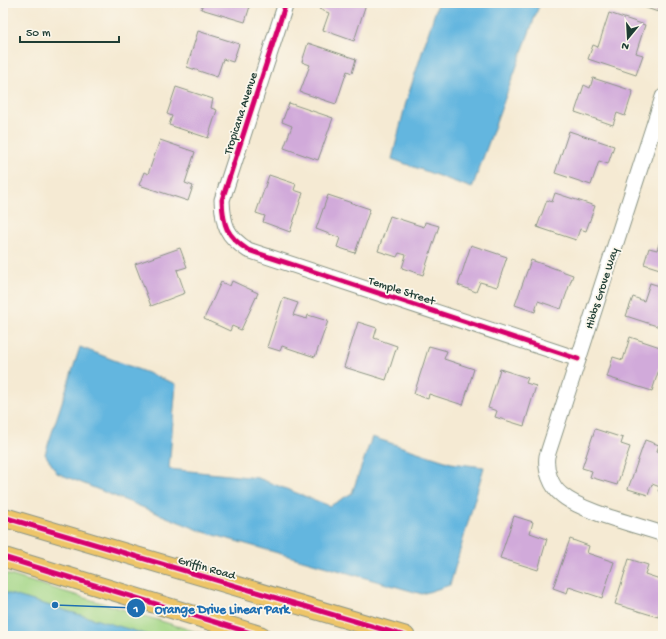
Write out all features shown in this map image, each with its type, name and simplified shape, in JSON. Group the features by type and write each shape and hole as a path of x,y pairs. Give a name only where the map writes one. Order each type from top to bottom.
{"main road":[{"name":"Griffin Road","path":"5,520 405,636"},
{"path":"3,557 261,636"}],"street":[{"name":"Tropicana Avenue","path":"227,231 223,217 222,200 286,3"},
{"name":"Hibbs Grove Way","path":"663,98 547,456 546,466 550,479 561,495 581,507 663,534"},
{"name":"Temple Street","path":"227,231 235,242 248,250 578,359"}],"green space":[{"path":"3,573 210,636 3,636"}],"water":[{"path":"438,3 540,3 472,188 392,159 406,102"},
{"path":"80,347 176,384 169,469 258,478 330,506 352,493 372,437 451,463 484,467 450,585 422,594 204,532 57,473 45,454"},
{"path":"3,592 152,636 3,636"}],"building":[{"path":"203,3 251,3 245,22 201,9"},
{"path":"321,3 366,4 354,41 323,30 329,13 319,9"},
{"path":"632,3 661,3 658,12"},
{"path":"609,13 645,25 636,53 643,55 636,75 588,59 593,45 598,47"},
{"path":"198,31 239,44 233,62 223,59 217,77 187,67"},
{"path":"308,43 356,59 352,73 347,71 336,104 300,92 310,65 302,62"},
{"path":"593,78 633,91 625,116 617,113 613,125 575,112 584,85 590,88"},
{"path":"176,87 213,99 211,108 217,110 208,138 169,125 172,116 167,114"},
{"path":"289,103 333,118 318,160 284,148 292,126 282,122"},
{"path":"569,131 614,146 608,164 599,161 591,185 555,173"},
{"path":"160,140 195,152 185,183 193,186 188,201 139,185 144,172 148,174"},
{"path":"269,175 296,184 294,190 303,193 290,232 263,222 265,216 256,213"},
{"path":"555,193 595,206 586,231 580,229 576,240 537,227 547,200 552,202"},
{"path":"328,195 370,209 355,253 337,247 340,238 316,229"},
{"path":"390,216 424,227 425,222 439,226 423,275 402,268 406,255 399,253 397,257 378,251"},
{"path":"663,232 663,270 644,264 649,248 657,250"},
{"path":"471,245 507,257 497,287 480,282 476,292 458,285"},
{"path":"180,248 187,267 177,270 185,293 151,306 135,264"},
{"path":"531,260 573,275 561,309 538,301 535,312 515,305"},
{"path":"232,281 258,293 241,330 232,326 230,331 204,319 221,282 230,286"},
{"path":"650,283 663,287 663,328 626,316 633,297 644,301"},
{"path":"283,298 298,303 293,315 307,319 308,315 328,321 315,357 282,346 280,351 267,347"},
{"path":"358,322 377,328 374,338 397,346 386,380 344,367"},
{"path":"630,337 663,348 663,357 652,391 607,377 613,357 623,360"},
{"path":"429,346 447,351 444,359 474,369 463,405 429,394 428,399 414,394"},
{"path":"500,369 528,378 526,383 536,386 524,426 495,417 497,411 488,408"},
{"path":"595,429 623,438 621,444 630,447 617,485 590,477 592,471 582,468"},
{"path":"645,440 659,445 657,451 663,453 663,493 658,491 660,487 652,484 648,495 628,489"},
{"path":"514,516 533,522 530,533 547,539 538,570 500,558"},
{"path":"570,539 589,546 587,553 614,562 602,598 569,587 567,593 553,588"},
{"path":"629,559 648,565 645,574 663,580 663,599 658,617 615,604"}],"cycle path":[{"path":"286,3 222,200 223,216 230,235 248,250 578,359"},
{"path":"3,517 405,636"},
{"path":"3,557 261,636"}],"place":[{"name":"Orange Drive Linear Park","path":"55,605"}]}
